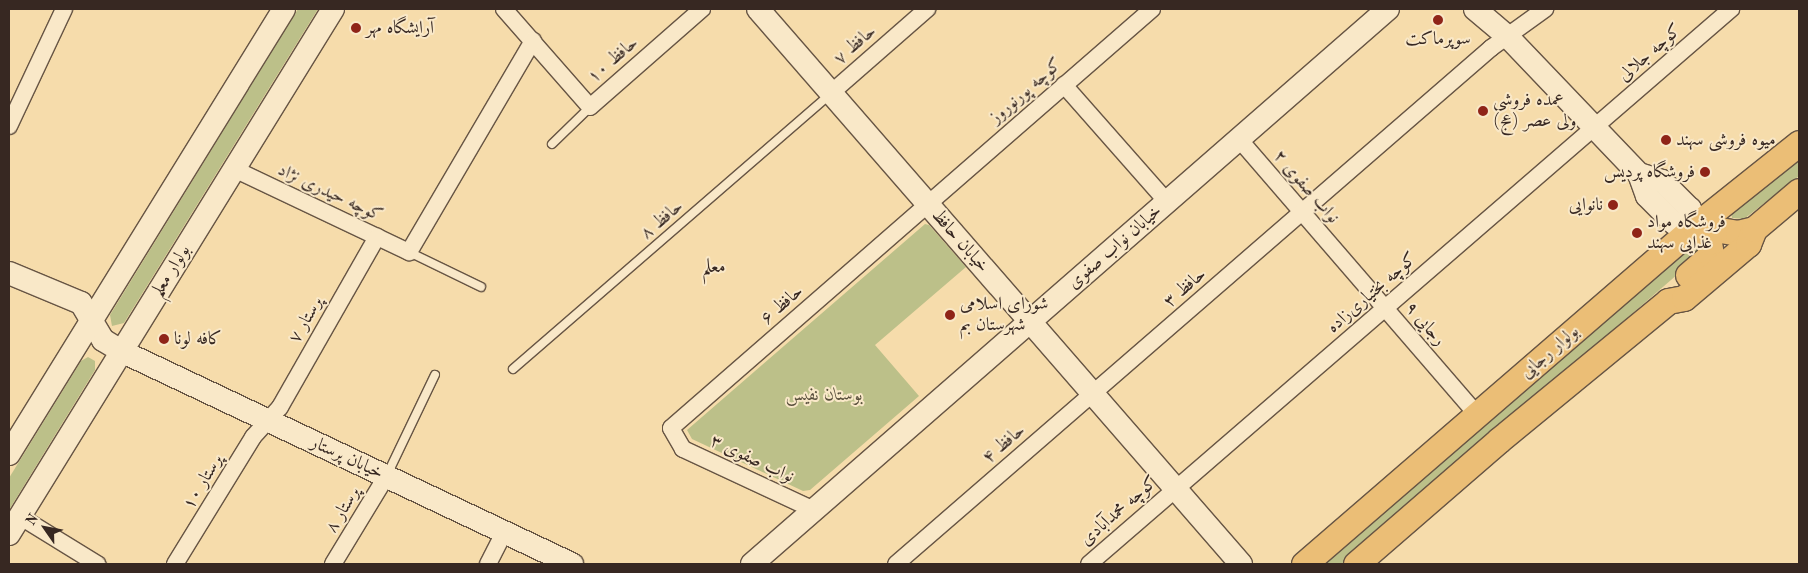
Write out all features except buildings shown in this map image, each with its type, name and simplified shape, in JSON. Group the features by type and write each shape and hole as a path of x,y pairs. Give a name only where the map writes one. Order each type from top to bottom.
{"main road":[{"name":"بولوار رجایی","path":"1304,564 1695,226 1799,143"},
{"name":"بولوار رجایی","path":"1356,564 1499,440 1668,301 1684,298 1748,244 1754,229 1799,191"},
{"path":"1695,226 1738,233 1754,229"},
{"path":"1668,301 1674,286 1711,256 1709,242 1695,226"}],"street":[{"path":"9,126 64,9"},
{"path":"9,454 284,9"},
{"name":"بولوار معلم","path":"14,525 333,9"},
{"path":"504,9 590,107"},
{"name":"حافظ ۱۰","path":"590,107 702,9"},
{"name":"خیابان حافظ","path":"758,9 1241,564"},
{"name":"حافظ ۷","path":"831,93 927,9"},
{"name":"کوچه پورنوروز","path":"928,205 1152,9"},
{"name":"خیابان نواب صفوی","path":"752,564 1388,9"},
{"path":"1475,9 1517,32 1594,127 1640,174 1662,181 1690,209 1695,226"},
{"name":"حافظ ۳","path":"1094,394 1491,48 1517,32 1545,9"},
{"name":"کوچه جلالی","path":"1594,127 1731,9"},
{"path":"409,252 533,41"},
{"path":"1064,85 1167,202"},
{"name":"کوچه بختیاری‌زاده","path":"1176,489 1594,127"},
{"name":"نواب صفوی ۲","path":"1239,139 1344,260"},
{"name":"کوچه حیدری نژاد","path":"234,169 409,252"},
{"name":"حافظ ۶","path":"677,438 671,428 928,205"},
{"name":"پرستار ۷","path":"267,421 280,406 377,237"},
{"name":"رجایی ۹","path":"1344,260 1477,415"},
{"name":"خیابان پرستار","path":"9,273 81,303 104,340 121,351 572,564"},
{"name":"حافظ ۴","path":"896,564 1094,394"},
{"name":"پرستار ۱۰","path":"175,564 253,437 267,421"},
{"name":"نواب صفوی ۳","path":"677,438 683,449 814,510"},
{"name":"پرستار ۸","path":"333,564 386,477"},
{"name":"کوچه محمدآبادی","path":"1089,564 1176,489"},
{"path":"14,525 97,564"},
{"path":"488,564 504,532"}],"lane":[{"path":"1517,32 1533,9"},
{"name":"حافظ ۸","path":"513,369 831,93"},
{"name":"حافظ ۱۰","path":"552,144 590,107"},
{"path":"409,252 481,287"},
{"path":"386,477 434,375"}],"green space":[{"path":"298,9 318,9 124,323 112,326 110,315"},
{"path":"1799,154 1799,176 1744,219 1732,218 1731,211"},
{"name":"بوستان نفیس","path":"925,224 929,225 966,267 875,345 919,396 810,490 803,491 692,439 687,430"},
{"path":"1693,240 1701,254 1343,564 1317,564"},
{"path":"88,357 95,361 95,370 9,510 9,478 81,361"}],"place":[{"name":"سوپرماکت","path":"1438,20"},
{"name":"آرایشگاه مهر","path":"356,28"},
{"name":"عمده فروشی ولی عصر (عج)","path":"1483,111"},
{"name":"میوه فروشی سهند","path":"1666,140"},
{"name":"فروشگاه پردیس","path":"1705,172"},
{"name":"نانوایی","path":"1613,205"},
{"name":"فروشگاه مواد غذایی سهند","path":"1637,233"},
{"name":"شورای اسلامی شهرستان بم","path":"950,315"},
{"name":"کافه لونا","path":"164,339"}],"district":[{"name":"معلم","path":"714,268"}]}
